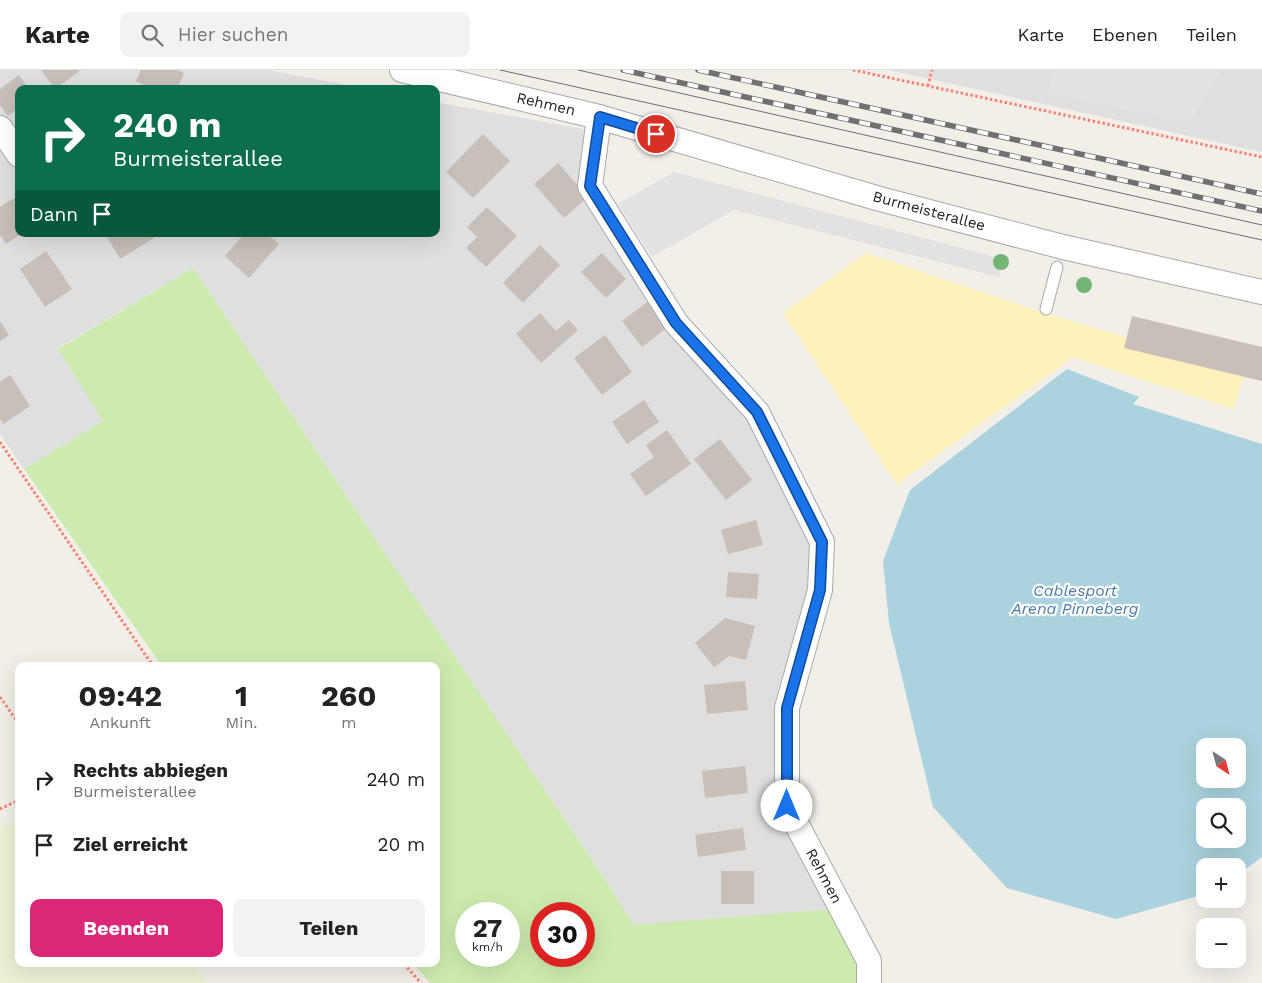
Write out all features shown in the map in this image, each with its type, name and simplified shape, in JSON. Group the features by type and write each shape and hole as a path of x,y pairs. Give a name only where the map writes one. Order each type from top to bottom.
{"street":[{"name":"Rehmen","path":"402,70 600,117 590,186 676,323 757,412 822,542 820,590 787,708 787,806 870,961 869,983"},
{"name":"Burmeisterallee","path":"600,117 890,201 1063,247 1262,292"},
{"path":"0,128 15,149"}],"lane":[{"path":"1046,309 1057,267"}],"path":[{"path":"853,70 1262,157"},
{"path":"928,86 932,70"},
{"path":"0,442 150,662"},
{"path":"0,697 15,718"},
{"path":"0,808 15,802"},
{"path":"407,967 421,983"}],"shaded area":[{"path":"0,70 268,70 347,85 15,85 15,237 440,237 440,103 588,130 584,187 750,416 815,546 812,588 777,708 776,814 833,909 634,926 604,878 193,268 58,348 103,421 24,469 0,434"},
{"path":"889,70 1262,70 1262,152"},
{"path":"1052,70 1222,70 1189,123 1048,93"},
{"path":"674,172 1003,259 999,277 734,210 652,257 618,204"}],"green space":[{"path":"193,268 634,925 833,909 860,965 857,983 430,983 417,967 440,967 440,662 159,662 24,469 103,421 58,349"},
{"path":"15,819 15,967 195,967 209,983 0,983 0,826"}],"sand":[{"path":"866,253 1044,313 1245,373 1233,409 1073,357 897,484 783,313"}],"water":[{"name":"Cablesport Arena Pinneberg","path":"1067,369 1139,397 1133,404 1262,444 1262,857 1246,869 1246,858 1196,858 1196,897 1116,919 1007,888 933,807 889,623 883,561 910,490"}],"building":[{"path":"41,70 81,70 60,85 52,85"},
{"path":"141,70 177,70 184,73 179,85 144,85 136,81"},
{"path":"19,75 26,85 15,85 15,111 8,116 0,105 0,89"},
{"path":"483,134 510,161 473,198 446,172"},
{"path":"558,163 588,197 564,218 534,184"},
{"path":"15,198 16,237 6,244 0,235 0,207"},
{"path":"487,207 517,236 486,267 466,248 477,237 467,227"},
{"path":"107,237 154,238 120,259"},
{"path":"241,237 271,237 279,244 249,278 225,256"},
{"path":"540,245 560,265 523,303 503,283"},
{"path":"46,251 72,289 45,307 20,269"},
{"path":"602,253 626,279 606,298 581,272"},
{"path":"649,301 668,327 642,347 622,321"},
{"path":"540,313 556,331 569,320 578,330 541,363 516,334"},
{"path":"1132,316 1262,347 1262,381 1124,348"},
{"path":"0,321 9,335 0,341"},
{"path":"605,335 632,372 602,395 574,358"},
{"path":"10,375 30,406 3,424 0,419 0,382"},
{"path":"644,400 659,422 627,444 612,422"},
{"path":"667,430 691,464 646,496 630,474 654,457 646,445"},
{"path":"720,439 752,480 726,500 694,459"},
{"path":"756,520 763,545 728,554 721,530"},
{"path":"728,572 759,574 757,599 726,597"},
{"path":"725,618 755,626 746,660 729,656 714,667 695,643"},
{"path":"745,681 748,710 707,714 704,685"},
{"path":"745,766 748,793 705,798 702,771"},
{"path":"743,828 746,850 698,857 695,835"},
{"path":"721,871 754,871 754,904 721,904"}],"tram line":[{"path":"500,70 1262,240"},
{"path":"578,70 1262,225"}],"railway":[{"path":"623,70 1262,211"},
{"path":"698,70 1262,194"}],"route":[{"path":"656,134 600,117 590,186 676,323 757,412 822,542 820,590 787,708 787,806"}]}
